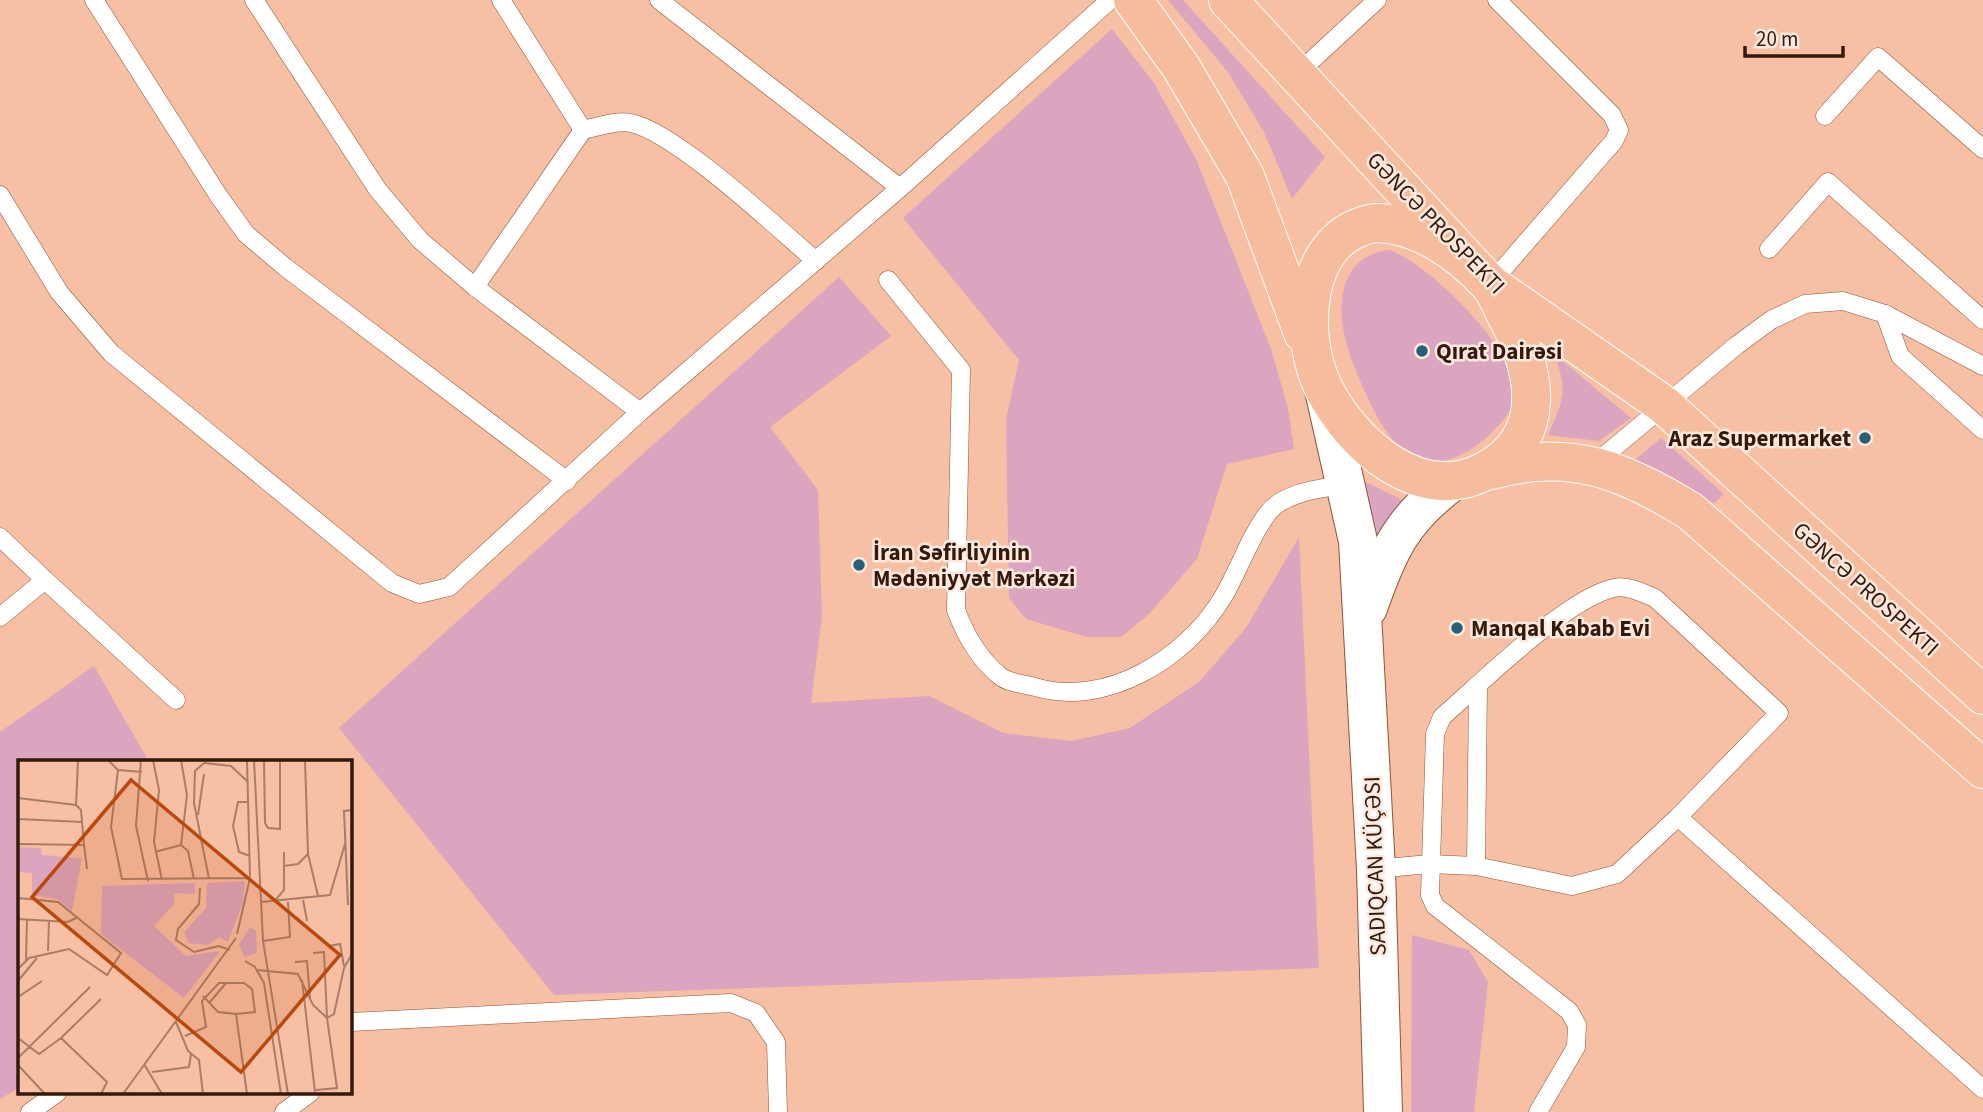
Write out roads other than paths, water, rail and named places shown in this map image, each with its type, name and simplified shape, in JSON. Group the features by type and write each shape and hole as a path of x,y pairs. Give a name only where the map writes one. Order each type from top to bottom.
{"main road":[{"path":"1133,0 1181,67 1245,176 1319,375 1345,424 1393,466 1415,477 1466,478 1540,459 1567,460 1656,489 1690,510 1983,769"},
{"name":"GƏNCƏ PROSPEKTI","path":"1228,0 1490,284 1664,405 1983,695"},
{"path":"1319,375 1309,316 1311,291 1320,265 1331,246 1358,226 1394,223 1422,232 1490,284 1522,347 1532,393 1529,421 1519,445 1499,464 1466,478"}],"street":[{"path":"1319,375 1358,541 1376,869 1383,1112"},
{"path":"1364,620 1395,539 1424,503 1466,478"}],"lane":[{"path":"94,0 246,234 285,267 567,481"},
{"path":"254,0 378,190 420,240 475,287 640,412"},
{"path":"501,0 583,130"},
{"path":"659,0 900,188"},
{"path":"0,195 60,292 111,353 392,583 419,594 449,587 640,412 900,188 1110,0"},
{"path":"1490,284 1615,141 1619,130 1612,115 1497,0"},
{"path":"1297,74 1369,3"},
{"path":"1825,116 1878,57 1983,149"},
{"path":"475,287 583,130 627,122 653,129 757,210 816,261"},
{"path":"1769,249 1828,182 1983,320"},
{"path":"888,280 961,370 956,611 965,634 1001,677 1058,694 1110,688 1156,666 1186,640 1221,601 1268,512 1297,494 1346,484"},
{"path":"1592,466 1770,320 1805,304 1843,300 1885,314 1983,366"},
{"path":"1885,314 1900,356 1983,430"},
{"path":"0,537 176,700"},
{"path":"0,617 45,580"},
{"path":"1376,869 1429,864 1476,866 1572,886 1617,874 1678,817 1779,713 1655,598 1616,587 1581,600 1442,718 1435,734 1429,864 1430,895 1435,906 1569,1011 1577,1025 1576,1047 1538,1112"},
{"path":"1476,866 1478,685"},
{"path":"1678,817 1983,1089"},
{"path":"352,1022 731,1003 756,1013 776,1042 778,1112"},
{"path":"30,1112 56,1094"},
{"path":"284,1112 309,1094"}],"place":[{"name":"Qırat Dairəsi","path":"1422,351"},
{"name":"Araz Supermarket","path":"1865,438"},
{"name":"İran Səfirliyinin Mədəniyyət Mərkəzi","path":"859,565"},
{"name":"Manqal Kabab Evi","path":"1457,628"}]}
